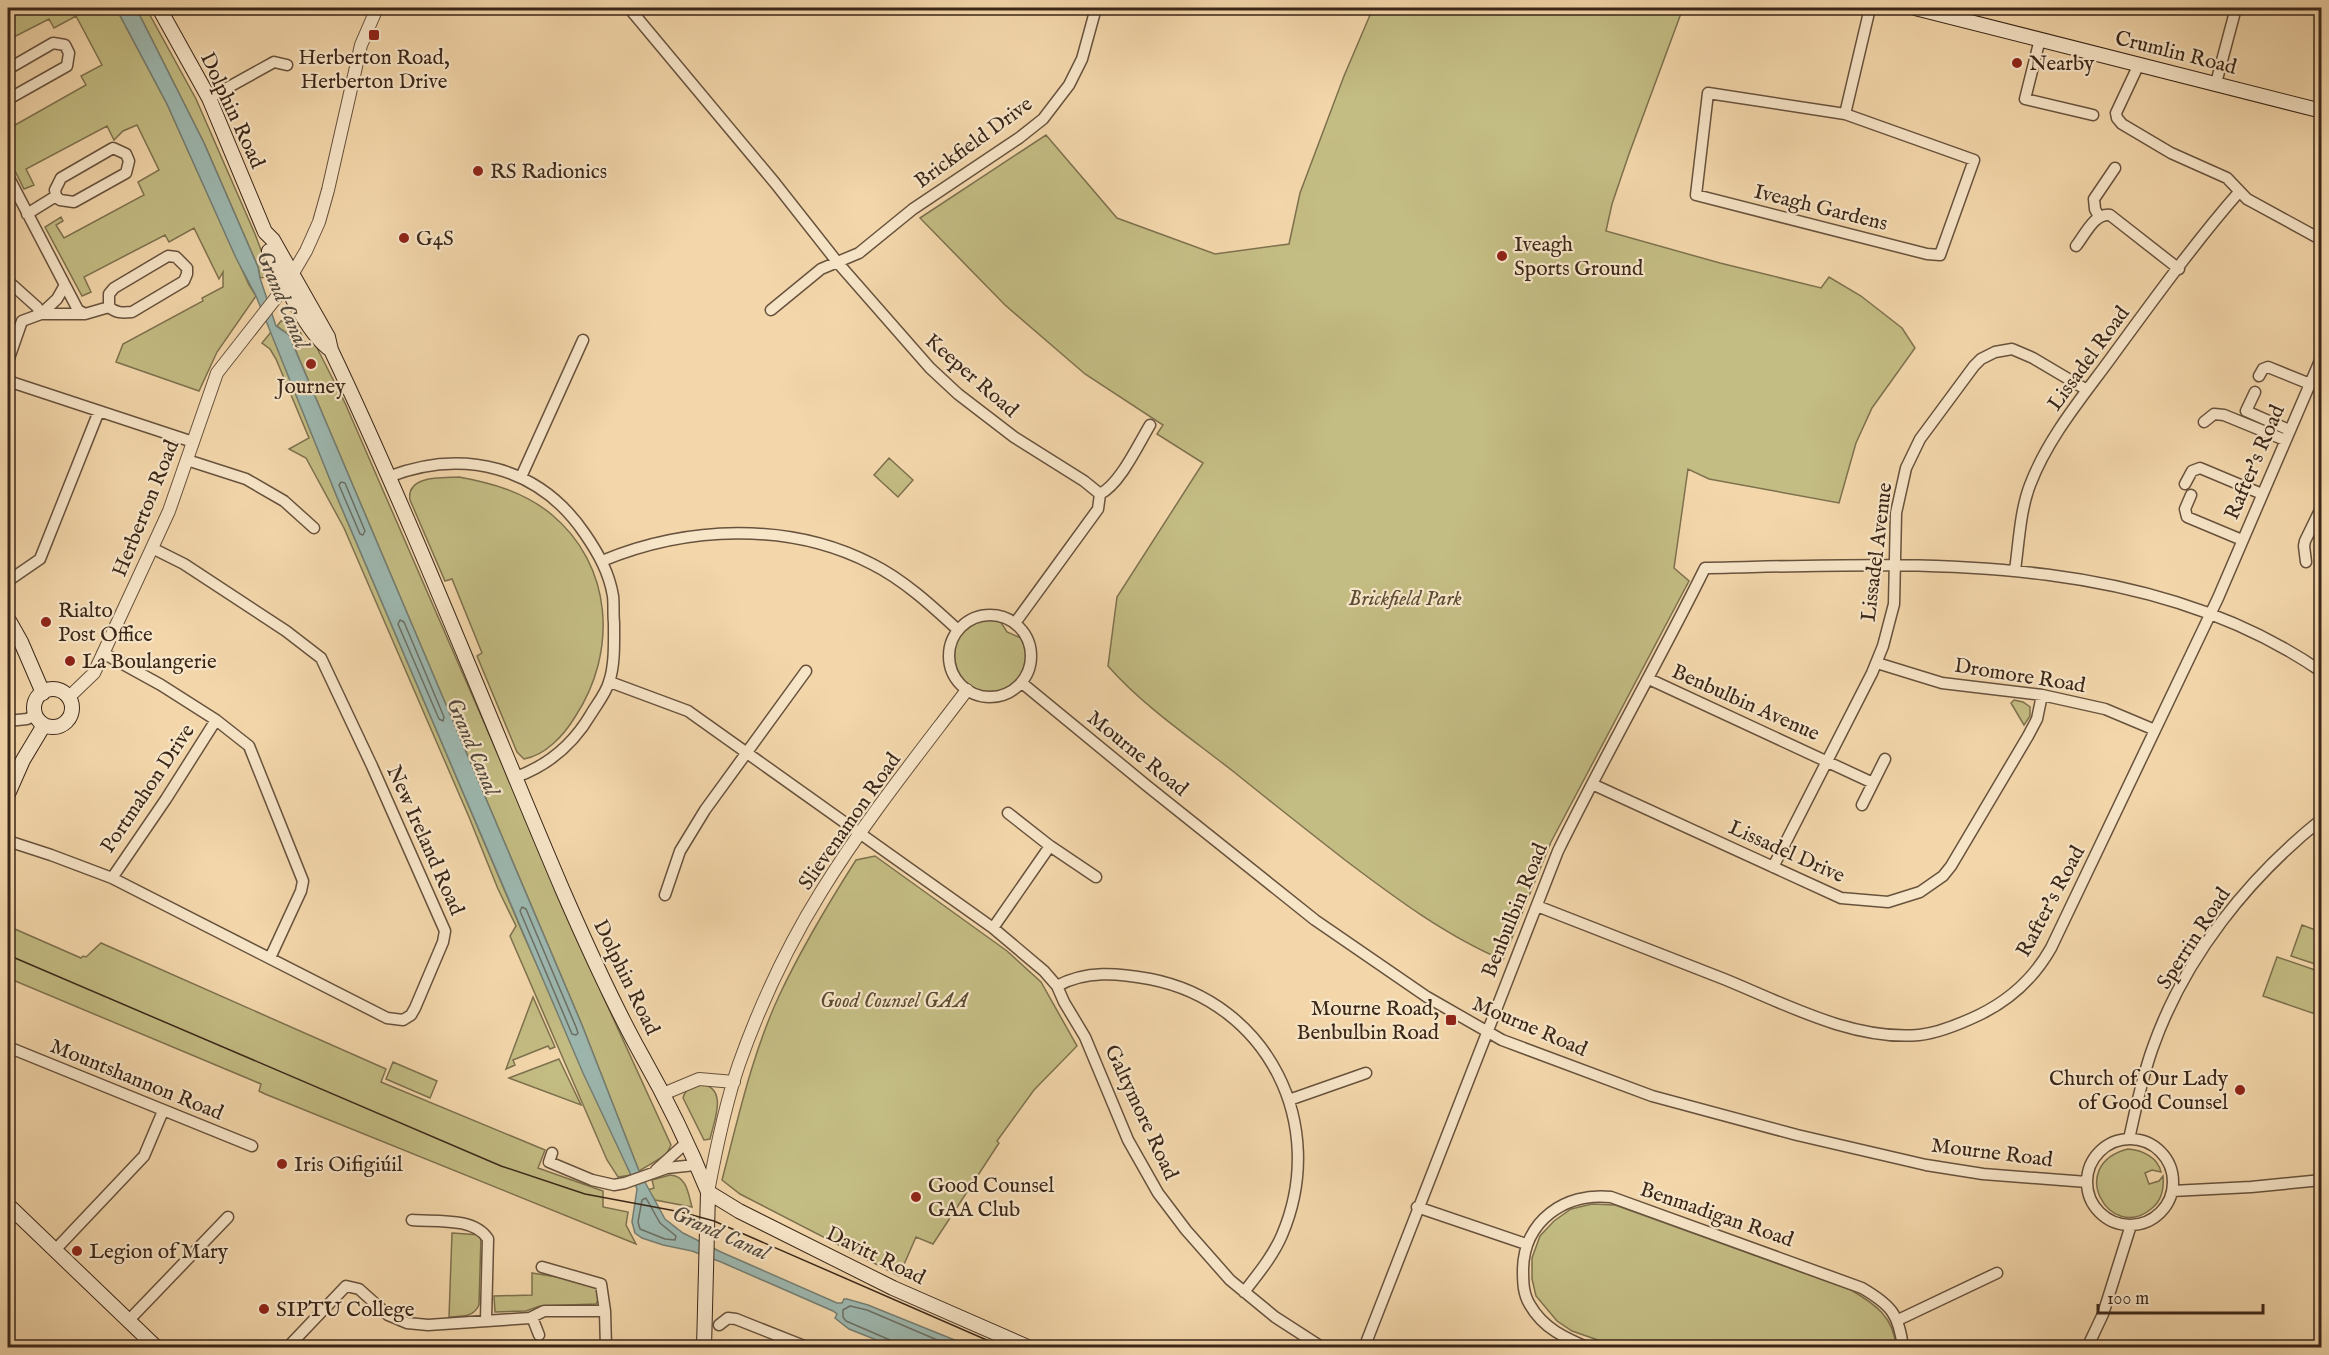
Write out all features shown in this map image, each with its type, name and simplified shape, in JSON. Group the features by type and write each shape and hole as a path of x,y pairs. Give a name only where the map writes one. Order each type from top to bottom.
{"main road":[{"name":"Dolphin Road","path":"159,8 209,98 265,232 265,242 328,337 331,350 388,477 563,891 603,981 663,1094 708,1192"},
{"name":"Crumlin Road","path":"1915,8 2322,111"},
{"path":"8,620 21,642 43,693"},
{"path":"8,794 40,720 35,705 43,693 55,690 68,698 72,710 66,721 56,727 40,720"},
{"path":"704,1347 708,1192"},
{"name":"Davitt Road","path":"708,1192 739,1211 892,1288 1030,1347"},
{"path":"8,1205 157,1347"}],"street":[{"path":"290,280 319,222 361,45 377,8"},
{"name":"Keeper Road","path":"629,8 904,340 958,394 1014,436 1100,494"},
{"name":"Brickfield Drive","path":"838,263 859,253 913,209 1019,138 1046,116 1070,85 1078,68 1096,8"},
{"path":"1845,114 1870,8"},
{"path":"2216,83 2236,8"},
{"path":"2040,39 2025,99 2093,115"},
{"path":"8,69 53,43 65,45 69,53 67,66 12,97 8,96"},
{"path":"209,98 274,62 287,64"},
{"path":"2139,64 2116,113 2122,124 2149,142 2227,178 2239,192 2322,240"},
{"name":"Iveagh Gardens","path":"1708,93 1845,114 1974,160 1940,255 1915,251 1696,195 1708,93"},
{"path":"113,148 126,154 129,161 126,173 74,202 60,200 56,196 55,190 61,178 113,148"},
{"path":"2099,217 2094,199 2115,168"},
{"path":"8,176 78,310 85,314"},
{"name":"Lissadel Road","path":"2015,570 2022,519 2030,485 2051,444 2087,390 2239,192"},
{"path":"27,214 56,196"},
{"path":"2076,246 2099,217 2103,214 2110,215 2179,269"},
{"path":"8,361 22,321 41,314 85,314 109,307 122,313 132,312 184,281 188,274 187,268 176,257 168,256 114,288 109,294 109,307"},
{"path":"771,310 821,269 838,263"},
{"name":"Herberton Road","path":"68,698 94,673 169,511 217,373 290,280"},
{"path":"8,281 37,307 41,314"},
{"path":"41,314 57,299 65,285"},
{"path":"521,477 583,340"},
{"name":"Lissadel Avenue","path":"1773,867 1877,663 1892,615 1896,513 1906,468 1920,439 1982,359 2003,349 2019,351 2087,390"},
{"name":"Rafter's Road","path":"1537,906 1843,1026 1863,1031 1920,1035 1964,1022 1999,1004 2031,978 2043,962 2079,892 2210,614 2322,356"},
{"path":"2259,376 2268,367 2310,384"},
{"path":"8,381 193,442"},
{"path":"2255,392 2246,411 2287,435"},
{"path":"8,581 40,559 99,411"},
{"path":"2204,422 2214,414 2224,415 2287,435"},
{"path":"1015,623 1098,509 1100,494 1110,488 1150,425"},
{"path":"187,460 246,479 284,501 314,528"},
{"path":"388,477 424,465 464,464 492,466 521,477 554,498 581,528 602,561 613,596 614,642 610,682 586,722 567,746 545,764 516,777"},
{"path":"2185,484 2192,471 2200,468 2262,494"},
{"path":"2191,495 2185,509 2187,517 2242,540"},
{"path":"2306,562 2305,541 2322,506"},
{"path":"602,561 650,544 708,534 765,534 819,544 872,564 900,582 958,630"},
{"name":"New Ireland Road","path":"8,841 112,878 387,1018 403,1020 411,1016 415,1008 443,942 445,931 321,658 286,631 184,564 152,548"},
{"path":"1895,565 2015,570 2115,586 2210,614 2290,652 2322,672"},
{"name":"Benbulbin Road","path":"1364,1347 1558,851 1649,680 1705,567 1895,565"},
{"path":"981,616 999,616 1015,623 1022,630 1030,647 1030,666 1022,682 1000,696 983,696 967,690 950,667 950,647 958,630 972,619 981,616"},
{"path":"103,653 161,684 216,720 249,746 303,881 301,891 270,958"},
{"name":"Dromore Road","path":"1877,663 1942,683 2042,695 2105,709 2155,730"},
{"path":"665,895 680,851 705,810 806,671"},
{"name":"Benbulbin Avenue","path":"1649,680 1873,783"},
{"name":"Galtymore Road","path":"610,682 688,711 993,928 1031,959 1057,986 1089,1045 1128,1140 1158,1193 1193,1239 1244,1292 1275,1317 1323,1347"},
{"name":"Mourne Road","path":"1022,682 1315,920 1427,997 1487,1033 1652,1096 1787,1133 1926,1165 1983,1174 2087,1182"},
{"name":"Slievenamon Road","path":"708,1192 734,1082 766,999 784,963 820,894 859,834 967,690"},
{"name":"Lissadel Drive","path":"1592,784 1828,893 1851,900 1888,902 1914,895 1934,884 1951,866 2037,718 2042,695"},
{"path":"8,720 40,720"},
{"name":"Portmahon Drive","path":"112,878 216,720"},
{"path":"1862,805 1885,759"},
{"path":"1008,813 1050,846 1096,877"},
{"name":"Sperrin Road","path":"2129,1139 2138,1095 2153,1045 2181,984 2226,916 2252,885 2322,819"},
{"path":"993,928 1050,846"},
{"path":"1057,986 1074,977 1104,974 1131,975 1154,980 1191,991 1237,1021 1257,1040 1281,1080 1289,1100 1298,1140 1299,1165 1294,1197 1286,1225 1274,1251 1244,1292"},
{"name":"Mountshannon Road","path":"8,1047 252,1146"},
{"path":"1289,1100 1366,1073"},
{"path":"663,1094 699,1079 734,1082"},
{"path":"55,1250 144,1156 163,1111"},
{"path":"2129,1139 2150,1144 2159,1152 2168,1163 2172,1174 2172,1191 2164,1209 2157,1216 2142,1223 2119,1224 2098,1212 2088,1194 2087,1182 2091,1163 2103,1149 2129,1139"},
{"path":"652,1173 686,1143"},
{"path":"552,1153 549,1162 604,1184 625,1183 652,1173 695,1165"},
{"path":"2172,1191 2322,1180"},
{"name":"Benmadigan Road","path":"1526,1244 1549,1214 1562,1206 1594,1195 1611,1197 1846,1280 1875,1295 1891,1309 1898,1320"},
{"path":"1417,1208 1526,1244 1523,1281 1525,1296 1530,1306 1557,1334 1588,1347"},
{"path":"129,1320 228,1217"},
{"path":"412,1220 465,1224 483,1231 488,1239 486,1320"},
{"path":"2086,1347 2103,1314 2131,1225"},
{"path":"542,1267 601,1284 605,1311 606,1347"},
{"path":"1903,1347 1898,1320 1997,1273"},
{"path":"287,1347 346,1286 359,1289 388,1316 406,1323 428,1325 532,1317 544,1311 605,1311"},
{"path":"532,1317 539,1335"},
{"path":"719,1324 728,1318 736,1319 809,1347"}],"green space":[{"path":"8,8 116,8 167,104 256,296 217,352 199,391 116,362 123,344 203,301 202,298 223,287 223,272 219,279 194,228 169,242 165,235 84,277 91,292 82,296 45,227 61,217 63,221 56,225 64,238 144,195 138,182 159,170 137,125 123,131 114,140 107,126 26,169 34,185 24,189 8,157 8,129 86,85 81,76 102,65 76,16 54,28 49,19 8,40"},
{"path":"136,8 146,8 196,99 255,234 269,271 267,277 260,278 258,267 204,143"},
{"name":"Brickfield Park","path":"1373,8 1683,8 1629,154 1612,204 1606,231 1821,288 1829,277 1861,296 1902,328 1915,348 1872,408 1856,443 1839,503 1709,479 1688,469 1674,568 1689,581 1551,842 1503,960 1441,928 1401,902 1168,722 1108,666 1117,597 1203,463 1157,434 1163,425 1085,374 1005,305 920,218 1046,135 1117,218 1215,254 1289,244 1300,193 1344,76"},
{"path":"290,320 296,323 306,344 314,342 345,403 603,996 671,1145 666,1155 639,1171 582,1025 289,335 277,326 281,321"},
{"path":"271,332 337,497 524,936 631,1175 618,1177 607,1160 510,936 516,926 498,889 344,528 306,458 289,449 309,438 276,359 270,349 262,343"},
{"path":"889,458 913,480 898,497 874,475"},
{"path":"459,477 484,482 519,494 541,506 572,535 587,558 597,584 602,610 603,638 598,665 589,692 560,737 547,749 524,759 517,752 477,656 482,653 452,579 445,581 410,500 410,492 419,482 435,478"},
{"path":"991,620 1000,621 1007,632 1021,638 1025,653 1025,663 1019,677 1009,686 996,691 980,690 968,684 959,673 955,660 956,646 962,634 973,625"},
{"path":"2014,700 2030,707 2030,716 2024,725 2011,703"},
{"name":"Good Counsel GAA","path":"875,856 1007,951 1041,982 1077,1046 1034,1090 997,1141 999,1143 933,1244 916,1237 899,1276 740,1194 722,1180 753,1064 779,996 815,927 856,860"},
{"path":"2302,925 2321,932 2321,966 2291,956"},
{"path":"8,926 81,958 86,957 101,943 386,1069 381,1082 545,1150 538,1168 603,1191 603,1207 628,1212 626,1225 636,1244 265,1094 259,1091 261,1084 8,978"},
{"path":"2277,957 2321,972 2321,1016 2263,996"},
{"path":"533,997 555,1047 550,1049 548,1046 513,1060 515,1065 506,1069"},
{"path":"559,1059 581,1105 509,1078"},
{"path":"393,1062 437,1081 430,1098 386,1079"},
{"path":"700,1084 709,1086 717,1098 710,1139 704,1140 683,1098 687,1090"},
{"path":"2128,1149 2139,1151 2157,1163 2161,1172 2152,1170 2145,1173 2149,1184 2159,1181 2163,1176 2163,1190 2158,1202 2151,1209 2136,1217 2121,1216 2109,1209 2100,1198 2097,1184 2099,1170 2109,1158"},
{"path":"670,1175 680,1178 683,1182 692,1207 655,1200 648,1190 654,1188 652,1180"},
{"path":"1592,1204 1615,1205 1851,1290 1882,1312 1892,1327 1896,1347 1618,1347 1572,1331 1557,1321 1536,1296 1532,1279 1532,1258 1540,1236 1554,1221 1571,1209"},
{"path":"452,1233 481,1235 479,1305 470,1314 449,1317"},
{"path":"532,1273 595,1283 602,1292 596,1304 540,1306 526,1311 495,1312 494,1296 532,1295"}],"water":[{"path":"116,8 136,8 204,143 258,267 276,326 289,335 582,1025 639,1171 665,1219 683,1233 721,1252 837,1303 842,1303 844,1299 847,1299 868,1305 972,1347 894,1347 849,1329 835,1318 837,1314 833,1311 721,1262 692,1251 642,1238 635,1233 632,1222 637,1189 583,1073 415,680 337,497 256,296 236,258 167,104"}],"tram line":[{"path":"8,955 501,1166 585,1194 681,1212 714,1221 1005,1348"}],"place":[{"name":"Herberton Road, Herberton Drive","path":"374,35"},
{"name":"Nearby","path":"2017,63"},
{"name":"RS Radionics","path":"478,171"},
{"name":"G4S","path":"404,238"},
{"name":"Iveagh Sports Ground","path":"1502,256"},
{"name":"Journey","path":"311,364"},
{"name":"Rialto Post Office","path":"46,622"},
{"name":"La Boulangerie","path":"70,661"},
{"name":"Mourne Road, Benbulbin Road","path":"1451,1020"},
{"name":"Church of Our Lady of Good Counsel","path":"2240,1090"},
{"name":"Iris Oifigiúil","path":"282,1164"},
{"name":"Good Counsel GAA Club","path":"916,1197"},
{"name":"Legion of Mary","path":"77,1251"},
{"name":"SIPTU College","path":"264,1309"}],"water label":[{"name":"Grand Canal","path":"284,299"},
{"name":"Grand Canal","path":"474,746"},
{"name":"Grand Canal","path":"721,1232"}]}
